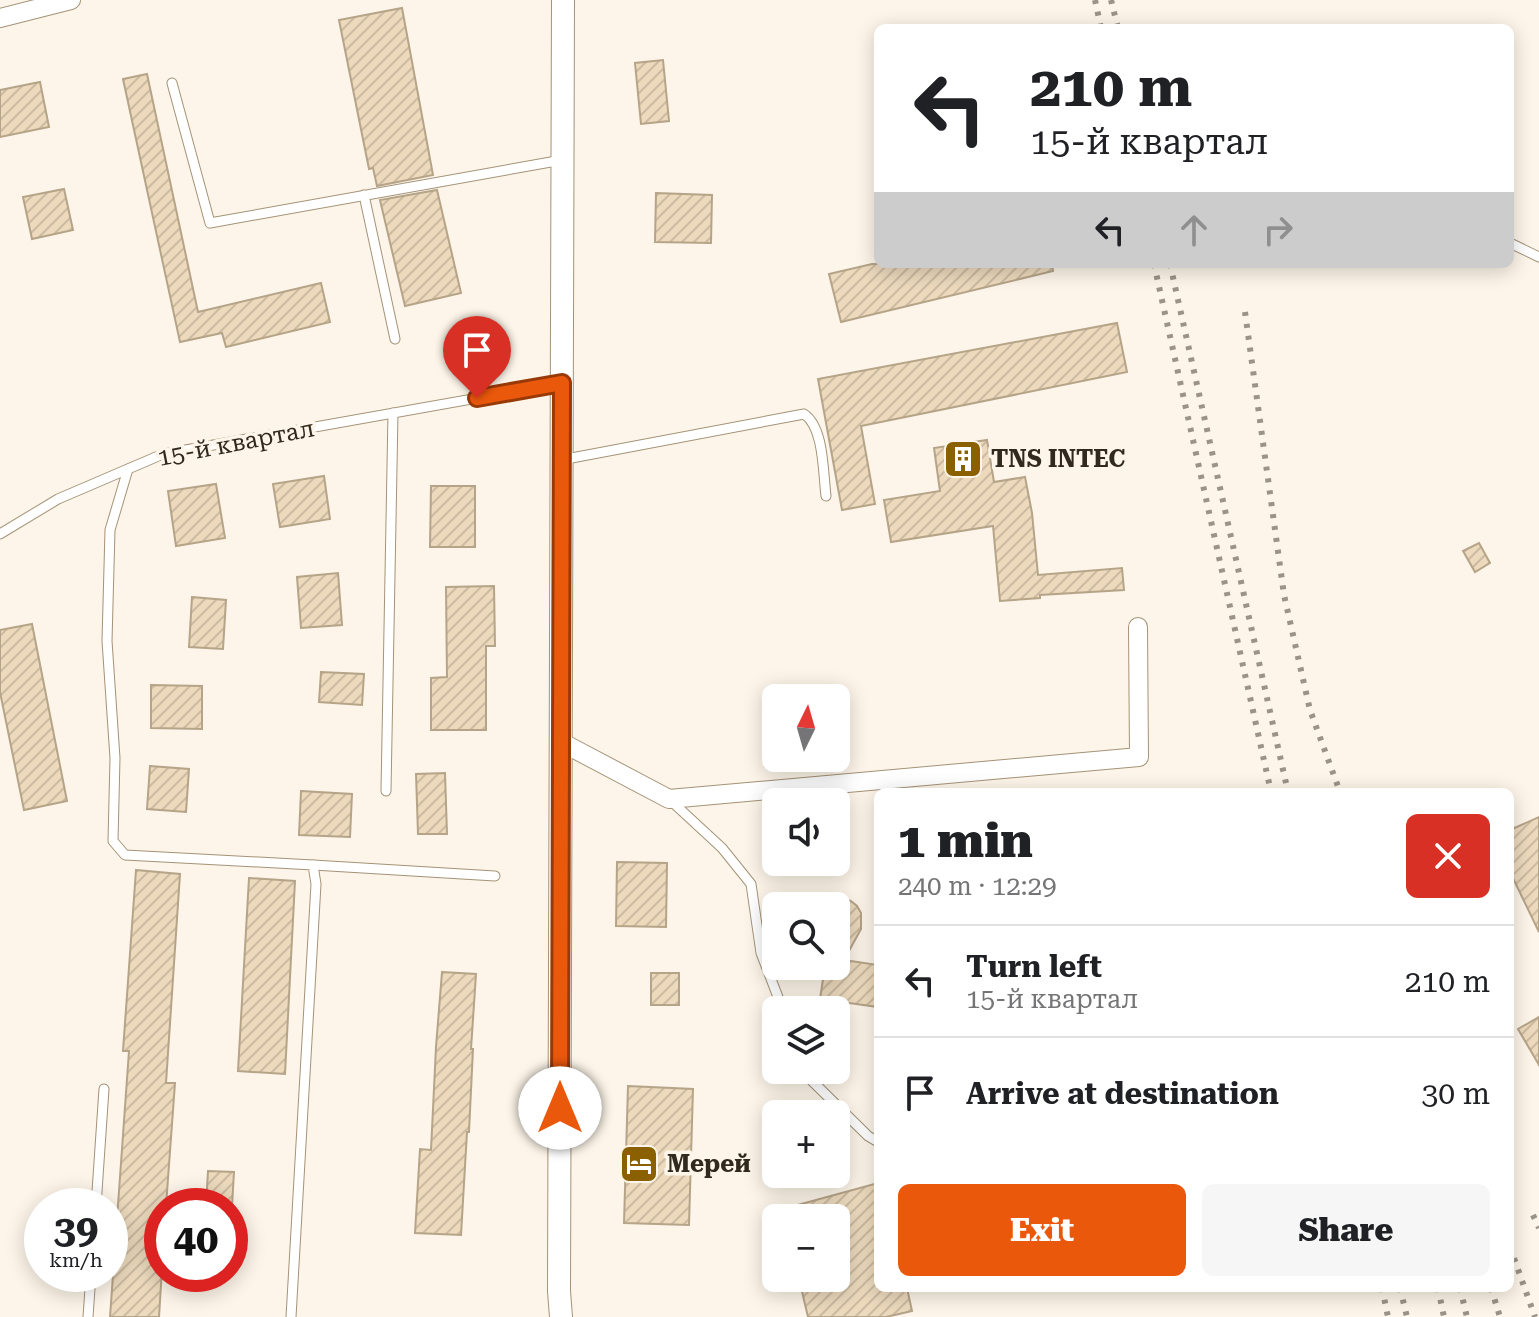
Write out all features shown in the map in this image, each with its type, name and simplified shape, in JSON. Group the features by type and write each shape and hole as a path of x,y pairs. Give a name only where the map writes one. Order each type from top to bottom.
{"street":[{"path":"0,18 71,0"},
{"path":"561,1317 563,0"},
{"path":"561,742 669,799 1139,757 1138,627"}],"lane":[{"path":"172,83 210,223 562,160"},
{"path":"364,195 395,339"},
{"path":"1514,245 1539,257"},
{"name":"15-й квартал","path":"0,534 58,499 163,454 562,383"},
{"path":"386,791 393,413"},
{"path":"561,460 804,414 812,419 818,433 826,496"},
{"path":"128,469 110,530 107,641 115,758 113,841 125,855 495,876"},
{"path":"669,799 722,848 751,884 761,953 778,996"},
{"path":"291,1317 316,884 313,865"},
{"path":"815,1084 874,1140"},
{"path":"97,1188 104,1089"},
{"path":"88,1317 90,1292"}],"building":[{"path":"402,8 433,175 377,186 373,168 369,169 339,20"},
{"path":"663,60 669,121 641,124 635,63"},
{"path":"147,74 198,312 321,283 330,322 226,347 222,333 180,342 123,79"},
{"path":"40,82 49,127 0,137 0,90"},
{"path":"64,189 73,230 32,239 23,197"},
{"path":"437,190 461,293 405,306 380,200"},
{"path":"656,193 712,195 711,243 655,242"},
{"path":"872,264 874,268 1053,268 1053,271 841,322 829,274"},
{"path":"1117,323 1127,372 861,426 875,504 842,510 818,379"},
{"path":"987,440 994,482 1025,477 1038,575 1122,568 1124,590 1040,595 1040,598 1000,601 993,526 891,542 884,500 940,491 934,448"},
{"path":"324,476 330,519 280,527 273,484"},
{"path":"216,484 225,538 176,546 168,491"},
{"path":"431,486 475,486 475,547 430,547"},
{"path":"1479,543 1490,563 1475,572 1463,551"},
{"path":"338,573 342,625 301,628 297,577"},
{"path":"494,586 495,646 486,646 486,730 431,730 431,678 447,677 446,587"},
{"path":"192,597 226,600 223,649 189,647"},
{"path":"32,624 67,801 24,810 0,692 0,630"},
{"path":"321,672 364,674 362,705 319,702"},
{"path":"151,685 202,686 202,729 151,728"},
{"path":"150,766 189,769 186,812 147,809"},
{"path":"445,773 447,834 418,834 416,774"},
{"path":"301,791 352,794 350,837 299,835"},
{"path":"1539,817 1539,932 1514,880 1514,828"},
{"path":"617,862 667,863 666,927 616,926"},
{"path":"136,870 180,874 166,1083 175,1083 167,1188 144,1188 144,1292 161,1292 159,1317 110,1317 112,1292 128,1292 128,1188 119,1188 129,1051 123,1051"},
{"path":"249,878 295,881 285,1074 238,1071"},
{"path":"850,901 861,913 861,929 850,949"},
{"path":"850,961 874,964 874,1006 850,1003 850,996 820,996 823,980 850,980"},
{"path":"442,972 476,974 461,1235 415,1233 420,1149 431,1150"},
{"path":"651,973 679,973 679,1005 651,1005"},
{"path":"1539,1017 1539,1065 1518,1029"},
{"path":"628,1086 693,1089 689,1225 624,1223"},
{"path":"208,1171 234,1172 233,1188 207,1188"},
{"path":"874,1184 874,1292 908,1292 912,1311 886,1317 808,1317 802,1292 850,1292 850,1204 801,1204"}],"railway":[{"path":"1095,0 1100,24"},
{"path":"1111,0 1117,24"},
{"path":"1155,268 1270,788"},
{"path":"1171,268 1287,788"},
{"path":"1245,312 1284,595 1310,710 1339,788"},
{"path":"1533,1215 1539,1228"},
{"path":"1514,1258 1535,1317"},
{"path":"1383,1292 1388,1317"},
{"path":"1401,1292 1407,1317"},
{"path":"1439,1292 1444,1317"},
{"path":"1461,1292 1467,1317"},
{"path":"1492,1292 1500,1317"}],"place":[{"name":"TNS INTEC","path":"963,459"},
{"name":"Мерей","path":"639,1164"}],"route":[{"path":"477,398 562,383 560,1108"}]}
